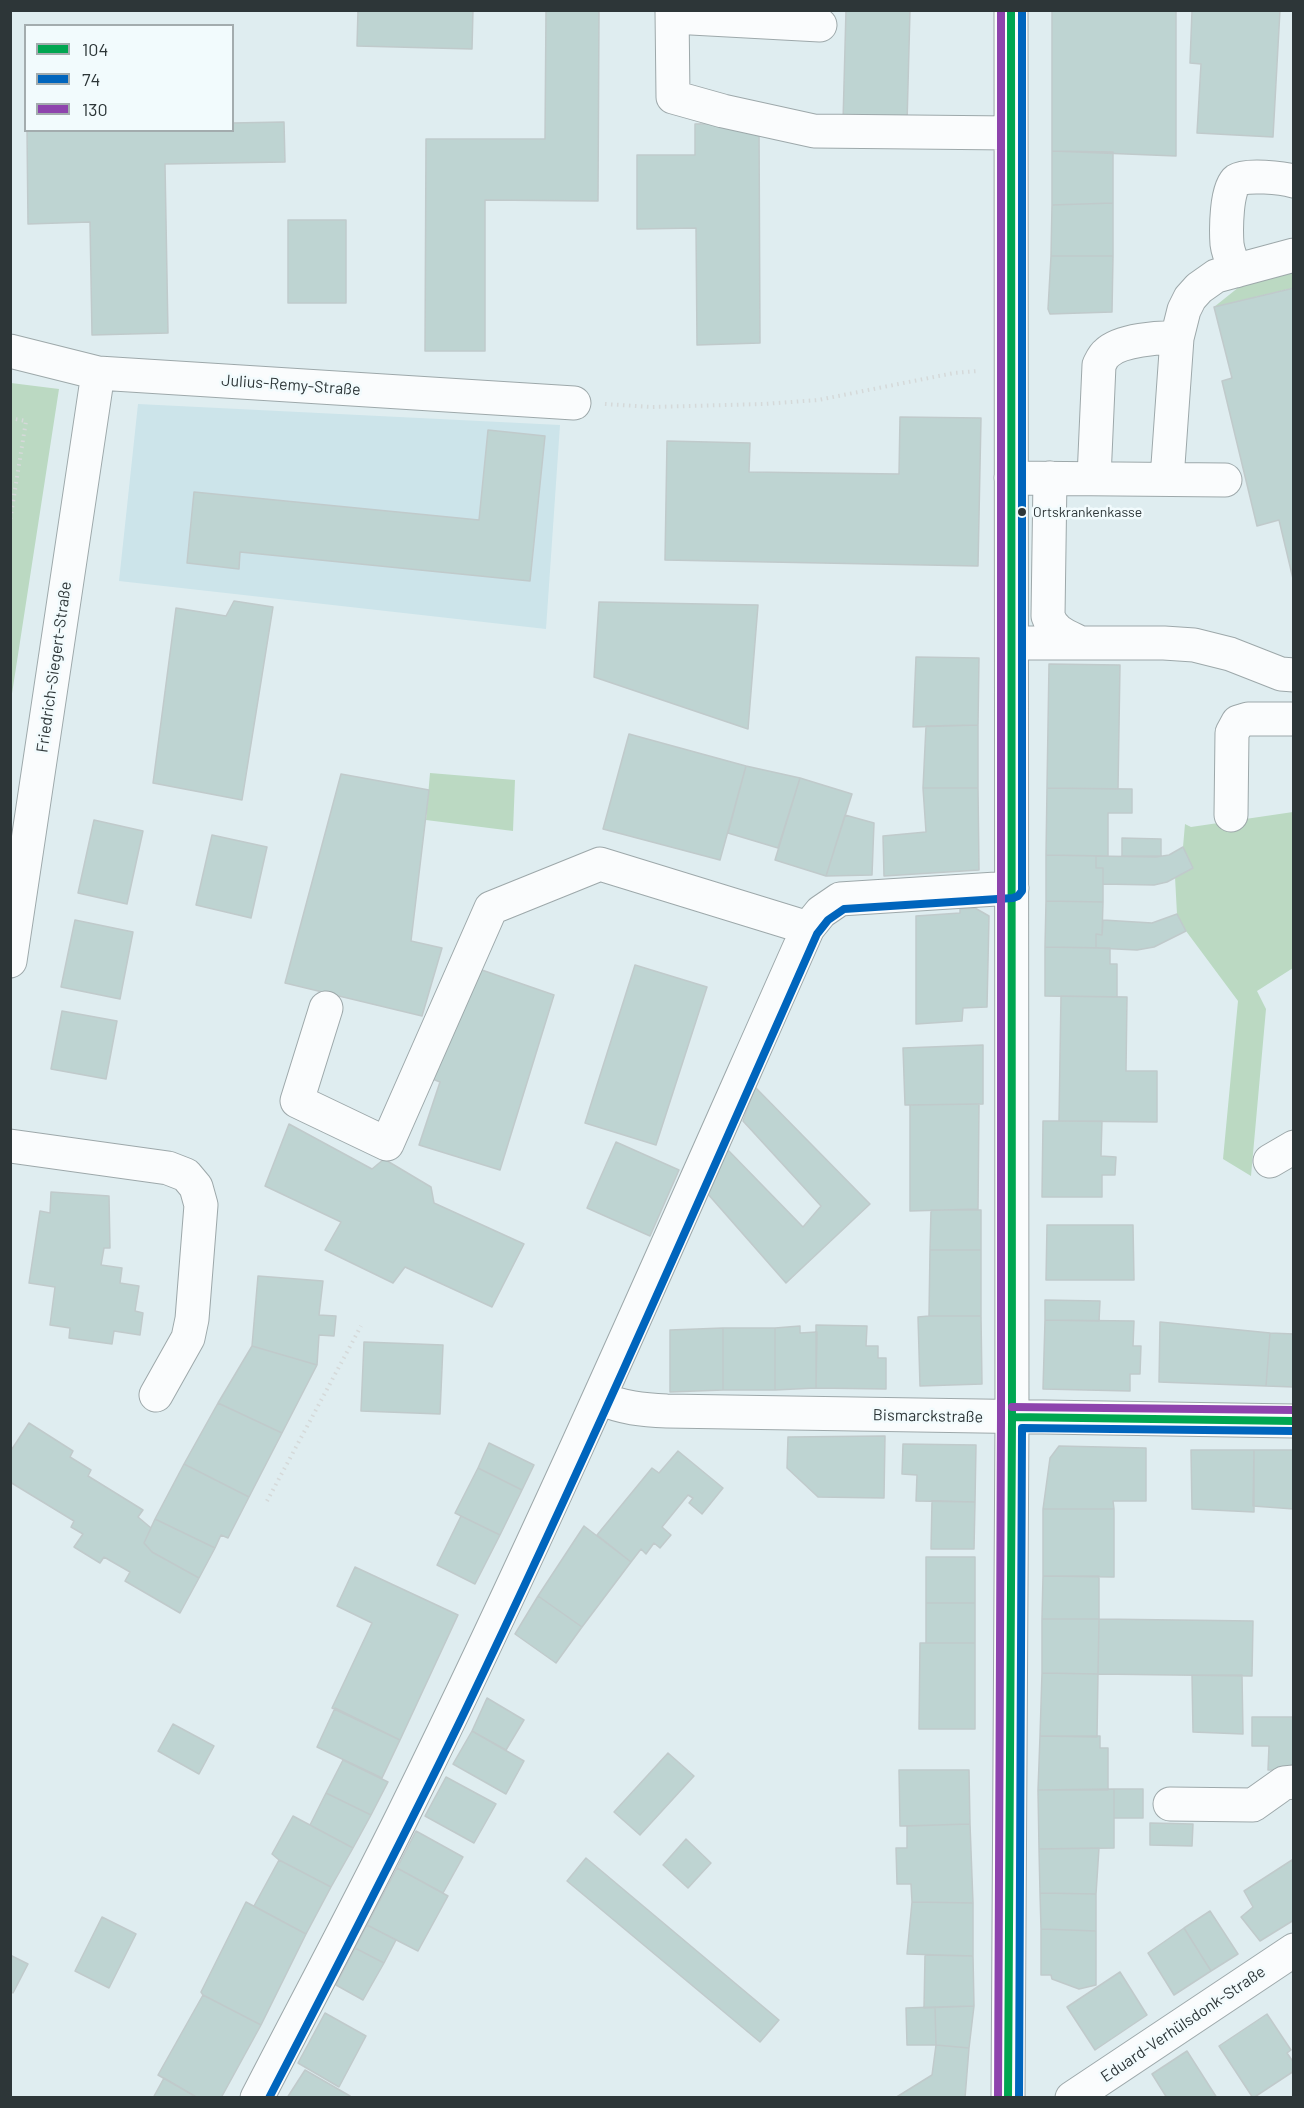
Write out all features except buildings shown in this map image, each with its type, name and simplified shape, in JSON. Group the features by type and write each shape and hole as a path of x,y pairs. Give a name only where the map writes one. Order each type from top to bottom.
{"street":[{"path":"1008,2097 1012,1417 1011,10"},
{"path":"820,25 672,14 673,97 723,111 814,131 1010,133"},
{"path":"1236,271 1227,244 1229,193 1233,184 1246,177 1293,181"},
{"path":"1167,479 1177,338 1184,310 1199,288 1216,276 1293,255"},
{"path":"1094,470 1099,365 1106,353 1150,337 1177,338"},
{"name":"Julius-Remy-Straße","path":"10,351 98,373 574,403"},
{"name":"Friedrich-Siegert-Straße","path":"10,961 98,373"},
{"path":"1011,478 1050,478 1094,470 1167,479 1225,480"},
{"path":"1050,478 1048,616 1051,625 1057,631 1081,643"},
{"path":"1012,604 1048,604"},
{"path":"1012,643 1194,645 1230,654 1281,674 1293,675"},
{"path":"1231,814 1232,733 1238,722 1248,719 1293,719"},
{"path":"326,1008 297,1101 387,1144 491,908 600,864 808,928"},
{"path":"257,2097 403,1816 600,1398 808,928 820,912 840,899 1012,888"},
{"path":"10,1146 168,1168 186,1175 196,1187 201,1205 192,1319 188,1338 156,1395"},
{"name":"Bismarckstraße","path":"600,1398 617,1406 667,1411 1293,1421"},
{"path":"1170,1804 1253,1805 1284,1783 1293,1782"},
{"name":"Eduard-Verhülsdonk-Straße","path":"1072,2097 1293,1950"}],"path":[{"path":"574,403 652,407 764,404 818,400 972,370 1010,372"},
{"path":"10,418 26,421 10,521"},
{"path":"267,1501 361,1326"}],"shaded area":[{"path":"138,404 560,425 546,629 119,581"}],"green space":[{"path":"1293,265 1293,288 1214,307 1254,275"},
{"path":"10,383 59,389 11,700"},
{"path":"430,773 515,780 513,831 426,820"},
{"path":"1293,812 1293,968 1257,991 1266,1009 1251,1176 1223,1159 1238,1001 1186,931 1177,914 1175,877 1183,847 1185,824 1191,827"}],"transit line":[{"name":"130","path":"998,2098 1001,1417 1001,10"},
{"name":"104","path":"1008,2098 1012,1417 1011,10"},
{"name":"74","path":"269,2098 417,1808 511,1615 644,1324 817,934 828,920 844,909 1013,898 1022,891 1022,10"},
{"name":"130","path":"1012,1407 1294,1410"},
{"name":"104","path":"1012,1417 1294,1421"},
{"name":"74","path":"1019,2098 1022,1428 1294,1431"}],"place":[{"name":"Ortskrankenkasse","path":"1022,512"}]}
